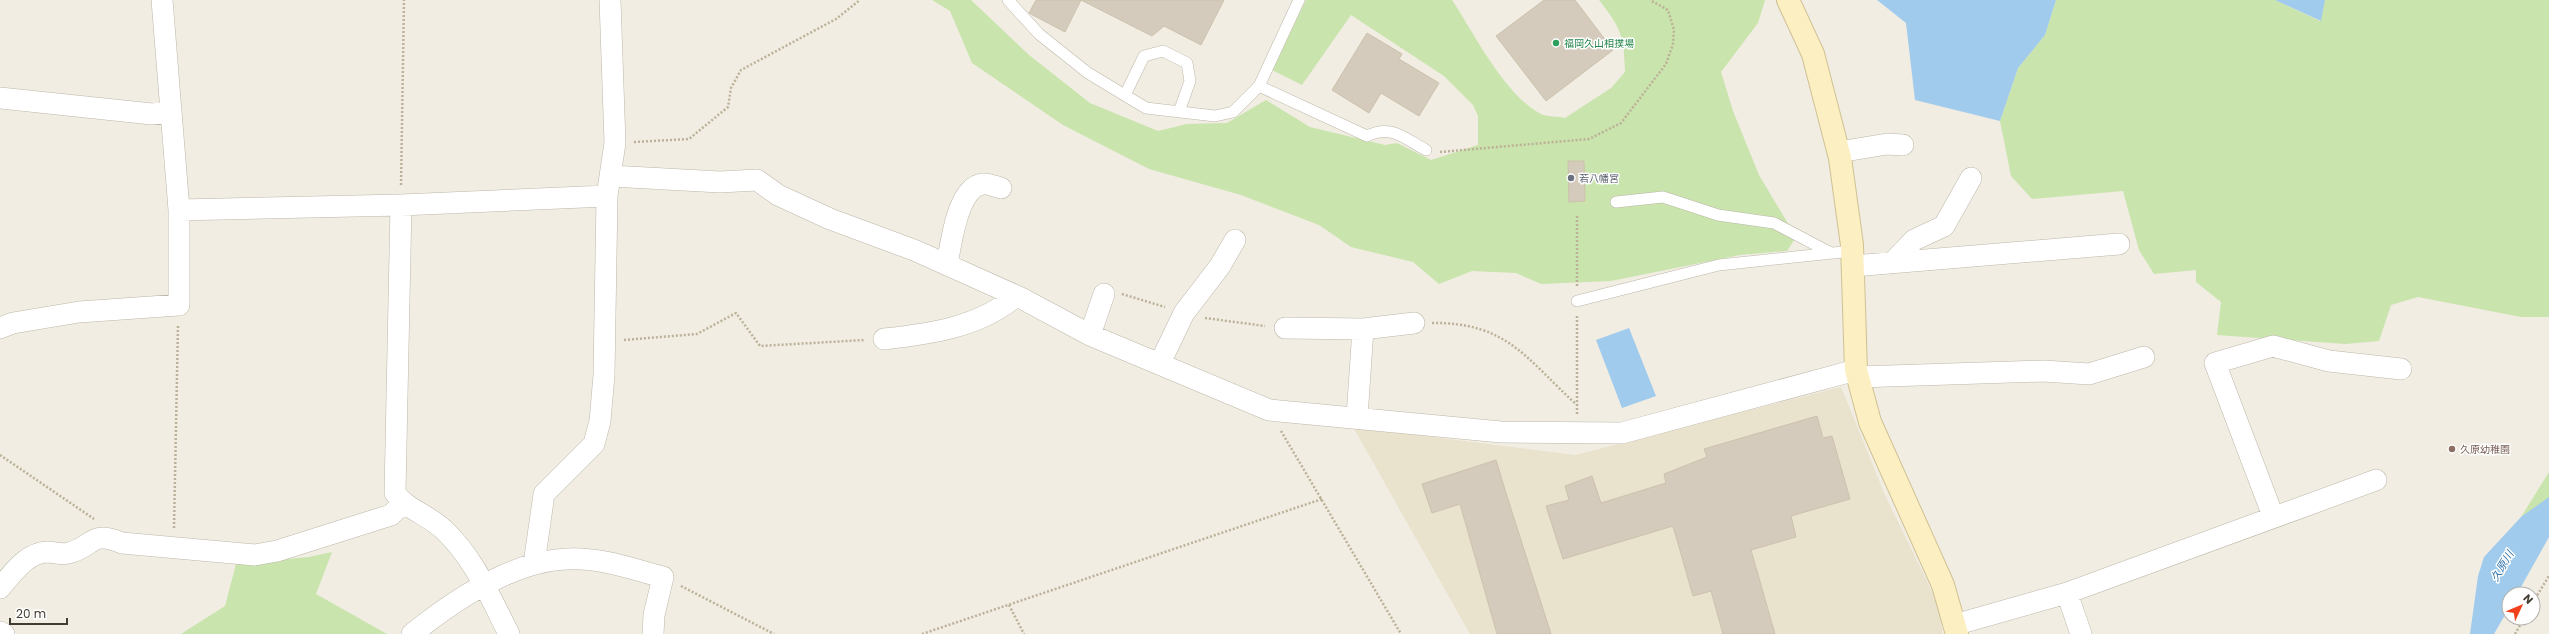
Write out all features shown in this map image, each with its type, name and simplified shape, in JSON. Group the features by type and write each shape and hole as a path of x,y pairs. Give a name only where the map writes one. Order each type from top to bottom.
{"street":[{"path":"0,328 13,323 79,312 179,305 179,210 162,0"},
{"path":"534,564 544,494 594,444 600,421 604,342 607,196 615,143 610,0"},
{"path":"1788,0 1813,54 1839,152 1853,258 1857,374 1870,422 1943,585 1956,629 2067,593 2273,516 2376,480"},
{"path":"0,98 152,114 171,112"},
{"path":"1839,152 1887,144 1903,145"},
{"path":"611,176 720,182 757,180 778,195 830,219 914,250 1016,296 1090,335 1160,363 1269,410 1357,417 1501,432 1622,433 1857,374 2044,371 2089,374 2144,358"},
{"path":"1892,263 1914,240 1944,226 1971,178"},
{"path":"947,265 959,211 966,196 973,188 983,184 1001,188"},
{"path":"179,210 401,205 607,196"},
{"path":"401,205 395,493 403,503 429,518 463,548 509,634"},
{"path":"1160,363 1184,313 1220,266 1236,240"},
{"path":"1853,258 1892,263 2119,244"},
{"path":"1090,335 1104,294"},
{"path":"884,339 944,331 1005,306 1016,296"},
{"path":"1285,328 1363,329 1414,323"},
{"path":"1357,417 1363,329"},
{"path":"2273,516 2215,363 2273,346 2329,361 2401,369"},
{"path":"0,588 20,565 35,555 47,552 68,553 96,538 106,537 122,543 174,546 232,554 255,555 277,551 391,515 403,503"},
{"path":"412,634 459,599 484,586 534,564 567,559 598,561 663,577 654,615 653,634"},
{"path":"2067,593 2081,634"},
{"path":"0,632 4,634"}],"lane":[{"path":"1008,0 1039,34 1088,73 1146,108 1215,116 1233,112 1259,86 1299,0"},
{"path":"1125,95 1144,56 1163,51 1187,63 1190,81 1179,112"},
{"path":"1259,86 1367,136 1377,130 1387,130 1426,150"},
{"path":"1616,202 1662,198 1718,214 1774,223 1831,253 1853,258"},
{"path":"1577,301 1719,265 1831,253"}],"path":[{"path":"401,205 404,0"},
{"path":"615,143 689,139 728,107 731,88 741,70 836,19 860,0"},
{"path":"1426,150 1438,153 1589,139 1621,123 1666,64 1673,44 1674,30 1668,10 1650,0"},
{"path":"1577,215 1577,432"},
{"path":"174,546 179,305"},
{"path":"604,342 697,334 736,313 760,346 884,339"},
{"path":"1414,323 1453,322 1484,330 1506,340 1521,350 1577,405"},
{"path":"1269,410 1401,634"},
{"path":"0,455 94,519 106,537"},
{"path":"922,634 1322,499"},
{"path":"2541,589 2549,576"},
{"path":"663,577 714,601 774,634"},
{"path":"1009,605 1024,634"}],"shaded area":[{"path":"1841,387 1885,495 1938,604 1943,634 1470,634 1353,427 1575,455"}],"green space":[{"path":"932,0 971,0 1029,55 1090,103 1158,131 1187,124 1227,123 1266,100 1310,127 1385,145 1397,143 1431,160 1478,145 1478,116 1473,105 1444,76 1351,15 1302,85 1272,70 1306,0 1452,0 1491,63 1515,93 1541,114 1565,118 1611,88 1625,72 1624,50 1620,33 1612,18 1599,0 1765,0 1758,23 1721,72 1733,111 1759,175 1796,237 1787,251 1740,255 1611,281 1541,284 1516,273 1472,271 1439,284 1413,262 1351,247 1319,225 1241,195 1149,169 1063,125 972,63 950,11"},
{"path":"2056,0 2275,0 2320,21 2325,0 2549,0 2549,317 2521,317 2418,297 2391,305 2379,341 2345,344 2217,335 2221,302 2196,282 2196,270 2154,274 2139,250 2123,191 2032,199 2011,176 2000,121 2018,68 2045,35"},
{"path":"2549,472 2549,501 2521,517"},
{"path":"332,552 316,594 387,634 181,634 225,606 236,564 309,557"}],"water":[{"path":"1877,0 2056,0 2045,35 2018,68 2000,121 1915,100 1906,23"},
{"path":"2275,0 2325,0 2321,21"},
{"path":"1629,328 1656,396 1622,408 1596,340"},
{"name":"久原川","path":"2549,497 2549,537 2521,586 2501,586 2501,622 2494,634 2470,634 2478,576 2484,557 2521,517"}],"building":[{"path":"1036,0 1081,0 1065,32 1029,13"},
{"path":"1081,0 1224,0 1201,45 1164,26 1152,36"},
{"path":"1544,0 1575,0 1613,50 1546,101 1496,36"},
{"path":"1367,33 1402,54 1399,59 1439,83 1419,116 1381,93 1369,113 1332,90"},
{"path":"1568,161 1584,161 1585,201 1569,202"},
{"path":"1817,416 1823,438 1832,436 1850,499 1791,516 1796,537 1751,550 1775,634 1723,634 1711,591 1693,596 1673,526 1563,559 1546,506 1569,500 1565,486 1592,476 1601,503 1666,483 1664,474 1707,457 1704,449"},
{"path":"1496,460 1551,634 1497,634 1460,504 1432,513 1422,484"}],"place":[{"name":"福岡久山相撲場","path":"1556,43"},
{"name":"若八幡宮","path":"1571,178"},
{"name":"久原幼稚園","path":"2452,449"}]}
